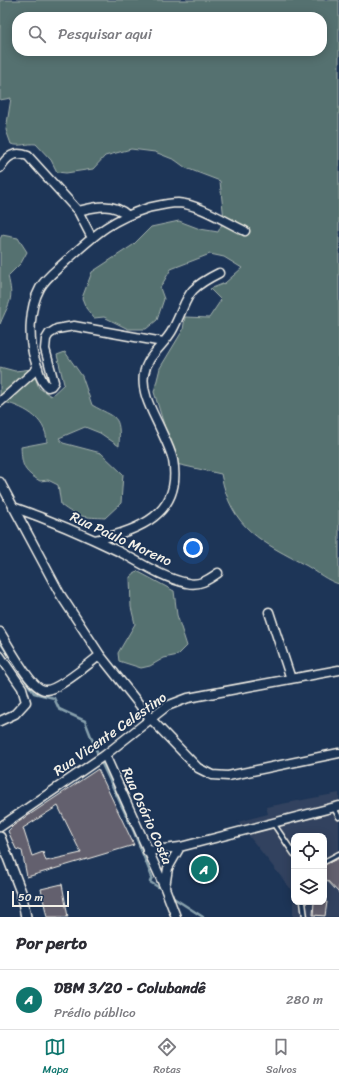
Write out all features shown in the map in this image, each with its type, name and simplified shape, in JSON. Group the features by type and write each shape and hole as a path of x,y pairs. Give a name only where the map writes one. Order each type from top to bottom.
{"street":[{"path":"0,168 5,160 12,154 20,153 28,156 78,211 92,238"},
{"path":"163,342 74,326 57,329 49,334 46,339 45,349 54,382 48,387 43,382 33,352 30,332 34,302 40,288 48,277 107,225 127,215 159,205 178,203 191,205 245,231"},
{"path":"78,211 104,206 115,207 127,215"},
{"path":"95,540 112,536 149,520 162,511 168,502 174,475 172,460 149,404 144,386 144,374 149,360 172,332 192,290 199,283 219,273"},
{"path":"0,402 38,368"},
{"path":"0,482 60,594 100,656 150,718 198,768 212,775 228,776 339,753"},
{"name":"Rua Paulo Moreno","path":"13,507 95,540 156,571 187,583 198,584 206,581 218,573"},
{"path":"269,612 291,679"},
{"path":"0,632 32,682 40,689 51,689 73,676 100,656"},
{"path":"0,656 22,688 26,697 24,706 15,714 0,721"},
{"name":"Rua Vicente Celestino","path":"0,827 104,755 167,706 188,698 339,670"},
{"name":"Rua Osório Costa","path":"104,755 165,888 176,917"},
{"path":"148,851 180,847 336,807"},
{"path":"0,837 21,892 26,917"},
{"name":"Rua Osório Costa","path":"165,888 168,868 180,847"}],"lane":[{"path":"336,807 339,817"},
{"path":"273,823 291,850"},
{"path":"327,860 339,854"},
{"path":"303,905 305,917"}],"shaded area":[{"path":"339,793 339,917 293,917 293,905 327,905 327,833 291,833 291,889 238,822 268,814 266,807"}],"green space":[{"path":"0,0 339,0 339,584 327,579 276,549 251,532 232,508 221,474 176,464 154,392 160,368 183,330 185,317 209,318 221,300 210,289 225,283 242,268 224,257 210,254 171,269 160,288 164,299 157,320 146,329 128,329 104,317 94,318 86,308 82,298 92,272 133,245 151,227 179,221 200,229 218,232 224,220 220,181 186,168 175,160 155,152 131,149 105,156 93,169 66,173 57,172 51,160 36,144 11,144 6,130 11,98 0,100"},
{"path":"2,235 18,238 27,252 21,263 8,276 11,296 9,305 0,324 0,239"},
{"path":"65,352 82,376 92,405 112,415 118,422 119,446 100,433 85,427 59,438 63,443 101,453 123,474 121,503 105,518 77,515 67,509 61,505 58,485 48,480 40,481 27,471 24,467 22,459 21,447 47,442 46,433 37,419 31,414 16,406 0,401 0,367 15,371 32,369 39,388 51,396 64,384 57,355"},
{"path":"137,571 174,591 177,615 187,646 178,655 164,658 150,666 141,668 119,661 118,653 135,624 131,607 130,577"}],"building":[{"path":"98,769 134,845 27,877 22,851 16,849 8,831 14,825","holes":["58,806 81,853 46,861 43,852 32,856 23,828"]},
{"path":"339,858 339,893 327,880 327,864"},
{"path":"62,884 68,917 47,917 41,889"},
{"path":"314,905 327,905 325,916 313,915"}],"waterway":[{"path":"0,642 14,663"},
{"path":"20,672 34,693 54,698 59,709 85,721 97,752"},
{"path":"102,764 134,832 152,877 150,882 163,890"},
{"path":"172,897 203,917"}],"place":[{"name":"DBM 3/20 - Colubandê","path":"204,869"}]}
